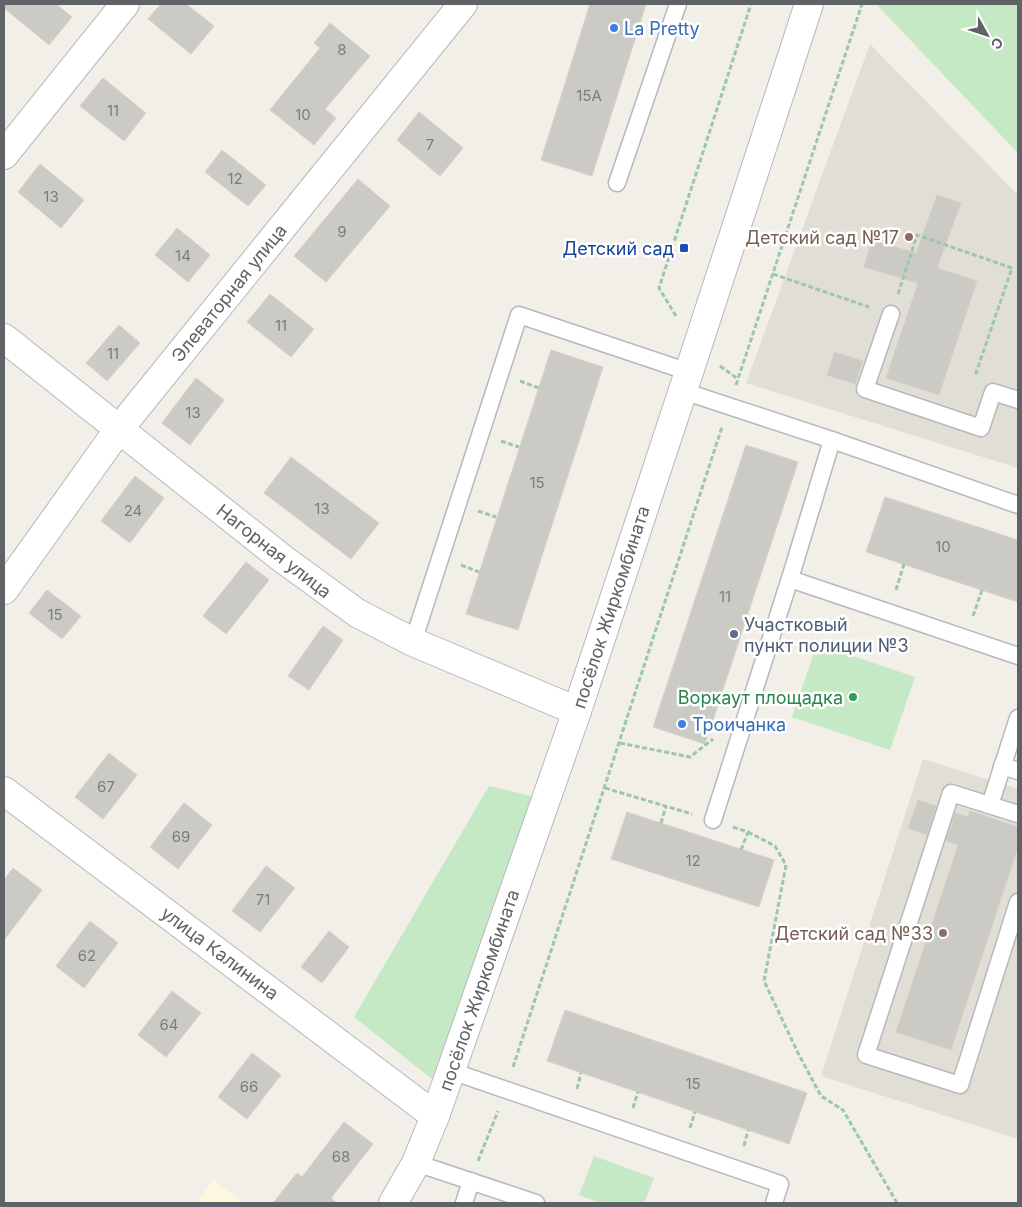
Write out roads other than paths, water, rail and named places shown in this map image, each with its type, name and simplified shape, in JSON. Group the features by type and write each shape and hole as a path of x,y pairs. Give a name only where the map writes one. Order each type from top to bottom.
{"street":[{"path":"4,155 125,4"},
{"name":"Элеваторная улица","path":"4,590 120,429 463,4"},
{"name":"посёлок Жиркомбината","path":"393,1203 416,1163 435,1116 577,711 809,4"},
{"name":"Нагорная улица","path":"4,338 283,559 357,613 413,642 577,711"},
{"name":"улица Калинина","path":"4,791 435,1116"}],"lane":[{"path":"617,183 678,4"},
{"path":"891,314 865,389 981,428 993,392 1018,400"},
{"path":"413,642 519,315 690,371 729,406 1018,505"},
{"path":"713,820 832,440"},
{"path":"790,578 1018,656"},
{"path":"990,805 1018,718"},
{"path":"1002,766 1018,771"},
{"path":"1018,814 951,793 866,1055 960,1085 1018,902"},
{"path":"451,1071 780,1184 774,1203"},
{"path":"416,1163 536,1203"},
{"path":"464,1203 471,1181"}],"place":[{"name":"La Pretty","path":"614,28"},
{"name":"Детский сад №17","path":"909,237"},
{"name":"Детский сад","path":"684,248"},
{"name":"Участковый пункт полиции №3","path":"734,634"},
{"name":"Воркаут площадка","path":"853,697"},
{"name":"Троичанка","path":"682,724"},
{"name":"Детский сад №33","path":"943,933"}]}
